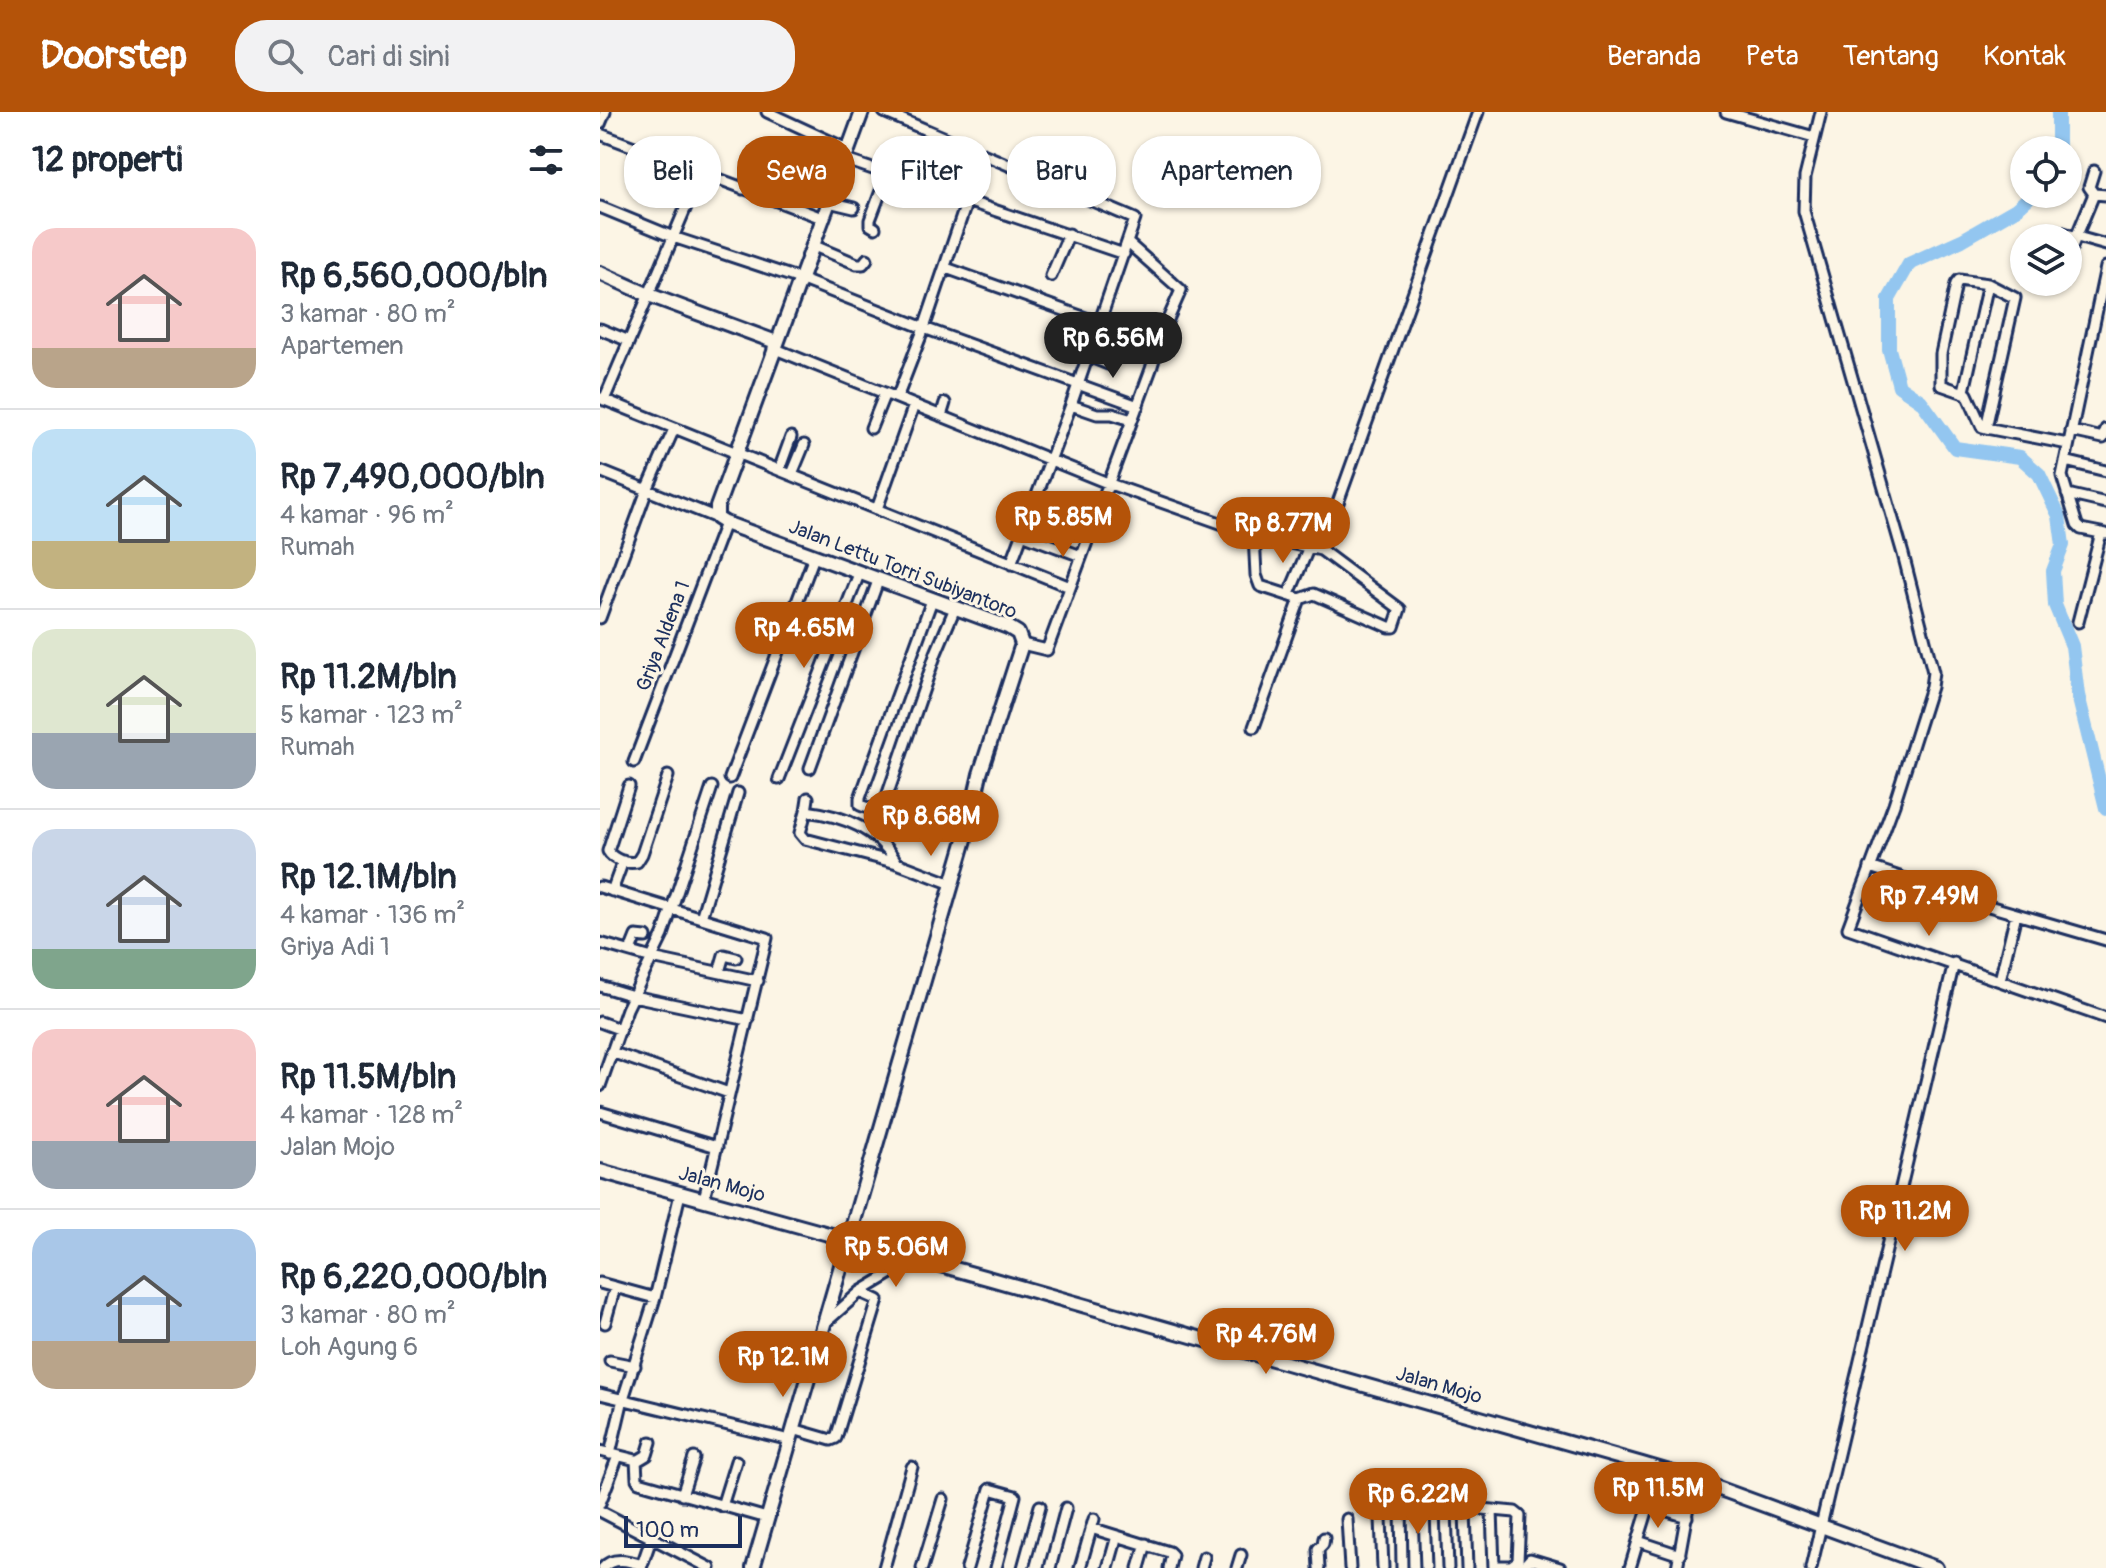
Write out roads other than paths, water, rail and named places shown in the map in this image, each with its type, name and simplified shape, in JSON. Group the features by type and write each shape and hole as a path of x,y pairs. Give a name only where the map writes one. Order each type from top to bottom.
{"main road":[{"path":"852,136 862,112"},
{"path":"721,520 717,507 826,208"},
{"path":"600,273 775,345"},
{"name":"Jalan Lettu Torri Subiyantoro","path":"721,520 1015,630 1022,644 980,774 966,836 753,1568"},
{"name":"Jalan Mojo","path":"600,1171 1693,1479 1936,1568"}],"street":[{"path":"600,124 605,112"},
{"path":"767,112 812,136"},
{"path":"884,112 1135,219 1071,405 1011,564"},
{"path":"1321,550 1478,112"},
{"path":"1727,112 1814,137"},
{"path":"1821,112 1805,177 1804,211 1903,554 1933,672 1927,701 1848,928 2106,1018"},
{"path":"600,134 624,144"},
{"path":"2094,171 2089,187 2094,194 2106,195"},
{"path":"2081,224 2094,194"},
{"path":"600,207 673,237 800,279 1138,406"},
{"path":"685,208 602,399 1070,587"},
{"path":"795,208 822,218"},
{"path":"875,208 870,225 875,228"},
{"path":"897,398 946,268 965,208"},
{"path":"989,208 1124,254"},
{"path":"1051,276 1069,234"},
{"path":"2082,239 2106,245"},
{"path":"1022,644 1047,650 1110,484 1162,333 1181,290 1128,243"},
{"path":"812,245 857,264 863,264 867,259"},
{"path":"2078,622 2104,534 2079,527 2062,483 2106,267"},
{"path":"946,268 1100,323"},
{"path":"1964,391 1940,383 1940,360 1956,284 1961,280 1988,284 2015,298 1986,428"},
{"path":"1988,284 1964,391 1980,425 2068,444"},
{"path":"1135,326 1162,333"},
{"path":"600,329 629,341"},
{"path":"775,345 1110,484 1254,535 1321,550 1398,608 1400,615 1394,627 1314,594 1300,599 1258,585 1254,535"},
{"path":"1088,356 1108,364"},
{"path":"871,428 885,393"},
{"path":"941,416 945,403"},
{"path":"877,509 914,405"},
{"path":"1071,405 1097,414 1108,413 1132,420"},
{"path":"600,618 647,490 674,429"},
{"path":"2071,431 2105,435"},
{"path":"779,470 791,437"},
{"path":"792,474 804,445"},
{"path":"2065,461 2106,471"},
{"path":"600,471 721,520"},
{"path":"2067,494 2106,503"},
{"path":"1031,512 1089,536"},
{"name":"Griya Aldena 1","path":"634,762 721,520"},
{"path":"1022,534 1081,556"},
{"path":"1289,594 1308,549"},
{"path":"730,778 814,557"},
{"path":"779,779 859,574"},
{"path":"810,768 878,581"},
{"path":"1254,727 1300,599"},
{"path":"932,600 860,798 860,805 878,812 885,802 936,653 955,608"},
{"path":"916,645 936,653"},
{"path":"629,786 608,851 623,861 633,863 640,857 668,776"},
{"path":"600,1086 619,1029 672,910 712,787"},
{"path":"701,918 738,793"},
{"path":"808,798 800,833 805,839 897,863 952,884"},
{"path":"806,811 862,827 885,845 897,863"},
{"path":"612,891 623,861"},
{"path":"1870,867 2106,940"},
{"path":"600,887 766,937 704,1199"},
{"path":"2000,980 2016,914"},
{"path":"630,951 636,936 646,937"},
{"path":"600,943 652,958 758,981"},
{"path":"719,972 724,955 736,958"},
{"path":"1811,1568 1953,967"},
{"path":"600,986 748,1020"},
{"path":"600,1022 619,1029"},
{"path":"611,1052 729,1093"},
{"path":"600,1112 717,1147"},
{"path":"600,1503 623,1399 655,1298 680,1194"},
{"path":"825,1323 860,1292 900,1268 904,1258"},
{"path":"600,1283 655,1298"},
{"path":"605,1323 615,1287"},
{"path":"600,1394 831,1440 836,1438 878,1300 860,1292"},
{"path":"610,1361 635,1366"},
{"path":"637,1461 647,1455 651,1442"},
{"path":"609,1454 632,1457 637,1461 638,1481 767,1518"},
{"path":"682,1495 694,1458"},
{"path":"722,1506 736,1461"},
{"path":"884,1568 912,1467"},
{"path":"1677,1568 1693,1479"},
{"path":"967,1568 990,1489 1015,1496 996,1568"},
{"path":"922,1568 943,1499"},
{"path":"1401,1505 1402,1568"},
{"path":"1630,1568 1649,1505 1687,1517"},
{"path":"1023,1568 1040,1506"},
{"path":"1050,1568 1066,1508"},
{"path":"1448,1568 1456,1510"},
{"path":"1456,1510 1467,1568"},
{"path":"1426,1568 1424,1512 1484,1510 1515,1512 1520,1516 1518,1561 1511,1566 1494,1567 1484,1510"},
{"path":"600,1511 710,1568"},
{"path":"1381,1518 1383,1568"},
{"path":"1347,1519 1350,1568"},
{"path":"1080,1568 1092,1524 1117,1536 1171,1553 1169,1568"},
{"path":"1108,1568 1117,1536"},
{"path":"1319,1568 1318,1549 1324,1538"},
{"path":"602,1567 610,1562 625,1561 641,1567 651,1539"},
{"path":"1638,1541 1680,1555"},
{"path":"1139,1568 1146,1544"},
{"path":"1237,1568 1241,1555"},
{"path":"1201,1568 1204,1557"},
{"path":"1522,1568 1530,1559 1560,1568"}],"waterway":[{"path":"2058,112 2058,136"},
{"path":"2017,208 1962,240 1909,264 1889,299 1889,349 1899,386 1921,401 1955,448 2020,457 2039,474 2059,516 2063,545 2053,571 2055,605 2072,646 2078,695 2106,808"}]}
